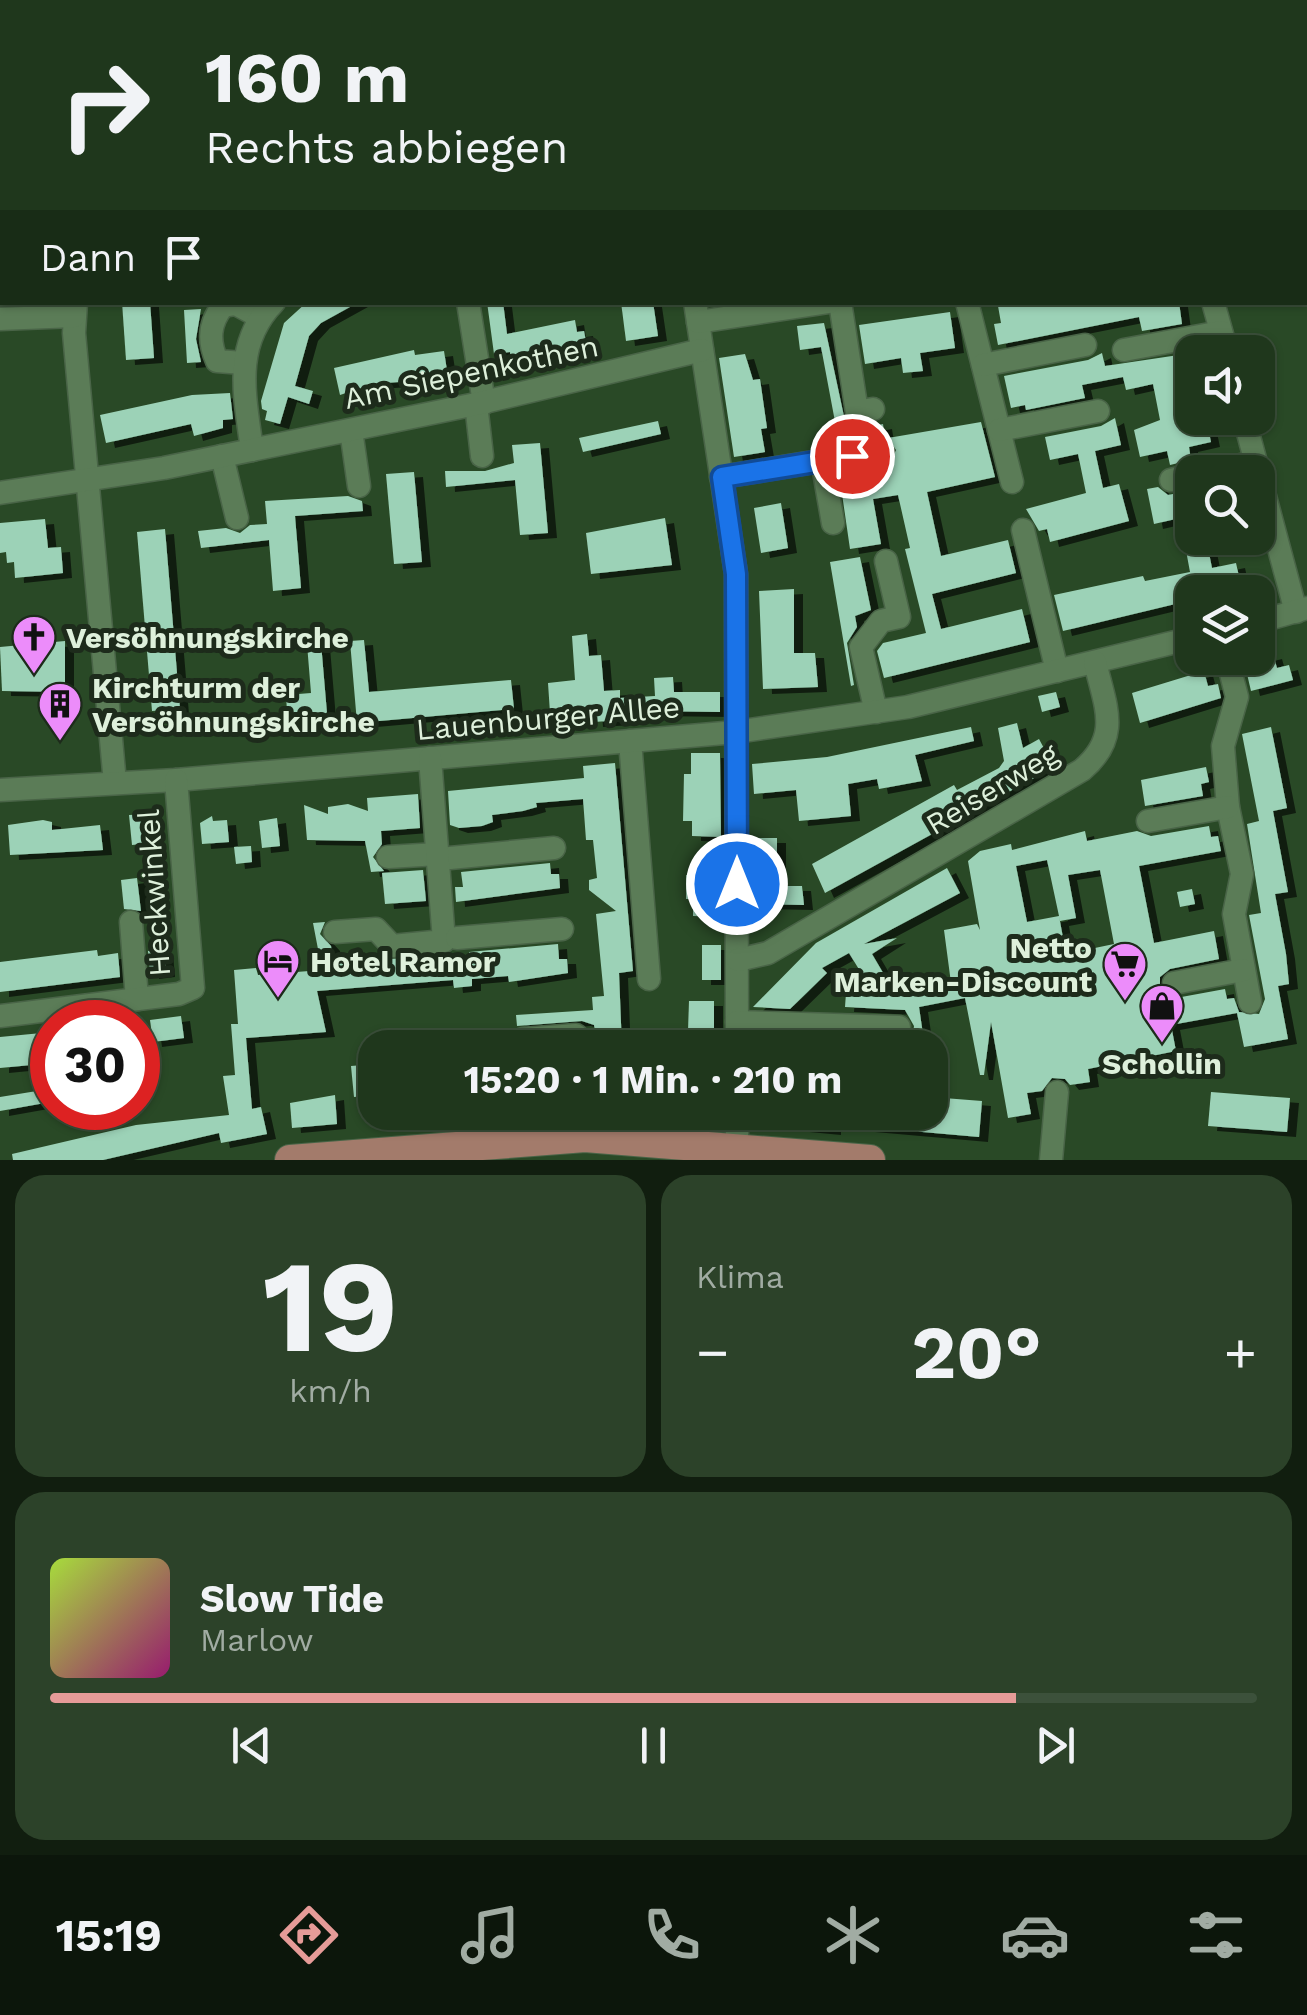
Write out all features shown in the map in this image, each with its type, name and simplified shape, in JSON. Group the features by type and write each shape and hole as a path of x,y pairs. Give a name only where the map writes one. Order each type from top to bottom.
{"main road":[{"path":"290,1160 542,1130"},
{"path":"615,1130 737,1150 870,1160"}],"street":[{"path":"230,305 223,306 214,317 212,349 217,361 243,363"},
{"path":"241,305 267,310 243,363 252,450"},
{"path":"468,305 482,456"},
{"path":"738,1030 736,574 697,312 789,305"},
{"path":"840,305 858,412 873,410"},
{"path":"967,305 1012,482"},
{"path":"1215,305 1222,335"},
{"path":"0,319 75,309 116,783"},
{"path":"983,365 1085,345"},
{"path":"1124,350 1175,346"},
{"name":"Am Siepenkothen","path":"0,493 88,482 480,404 702,350"},
{"path":"999,430 1098,411"},
{"path":"350,430 359,486"},
{"path":"722,477 881,451"},
{"path":"222,456 237,518"},
{"path":"822,460 834,524"},
{"path":"1275,524 1301,610 1275,617"},
{"path":"1023,530 1057,671"},
{"path":"876,712 861,647 881,621 898,617 886,561"},
{"path":"1095,662 1175,642"},
{"name":"Lauenburger Allee","path":"0,790 176,780 736,732 876,712 1095,662"},
{"name":"Reiserweg","path":"738,960 768,953 1082,770 1100,755 1108,720 1095,662"},
{"path":"1232,675 1237,698 1223,746 1228,807 1242,874 1234,914 1250,1002"},
{"path":"630,741 649,979"},
{"path":"436,758 457,945 562,928"},
{"name":"Heckwinkel","path":"0,1016 180,994 193,988 176,780"},
{"path":"1148,821 1228,807"},
{"path":"388,857 554,848"},
{"path":"335,932 376,929 392,946 444,941 444,856"},
{"path":"131,922 137,999"},
{"path":"1174,983 1243,970"},
{"path":"738,1022 899,1027"},
{"path":"1050,1160 1057,1092"},
{"path":"737,1130 737,1150"}],"building":[{"path":"122,305 150,305 154,358 126,360"},
{"path":"304,305 354,305 321,323 309,336 295,386 313,391 309,404 288,397 280,424 265,420 267,411 262,409 261,401 284,323"},
{"path":"487,305 503,305 507,334 575,320 577,332 584,331 587,347 579,348 580,352 511,362 510,352 494,354"},
{"path":"621,305 653,305 658,336 626,341"},
{"path":"1179,305 1182,324 1142,331 1139,317 998,345 994,324 1001,323 998,306"},
{"path":"201,309 196,339 201,362 187,363 184,310"},
{"path":"950,312 955,348 920,353 923,371 903,373 901,358 865,364 859,325"},
{"path":"824,323 845,421 853,430 883,424 885,437 839,443 821,347 800,350 797,326"},
{"path":"414,350 415,355 444,351 448,377 440,378 441,385 413,391 399,382 373,384 340,395 334,368"},
{"path":"1102,353 1105,366 1175,356 1175,435 1210,435 1211,442 1189,447 1190,455 1175,455 1175,464 1170,465 1167,451 1140,457 1134,430 1160,420 1153,384 1126,390 1123,377 1082,385 1085,398 1026,410 1025,405 1011,408 1004,376 1088,360"},
{"path":"745,354 753,380 760,379 767,428 761,429 765,452 734,457 719,358"},
{"path":"230,393 233,419 223,420 223,428 194,436 191,424 106,443 100,415 192,395"},
{"path":"1115,418 1121,445 1095,451 1103,488 1119,484 1129,521 1050,542 1047,529 1039,531 1026,509 1086,493 1078,454 1050,460 1045,437 1101,426"},
{"path":"658,421 661,434 583,452 579,438"},
{"path":"981,422 995,477 927,492 941,556 1008,540 1016,573 932,594 941,629 1022,609 1030,642 884,678 877,651 883,643 926,633 905,549 910,548 898,495 873,499 881,544 850,549 839,473 890,463 896,450 888,438"},
{"path":"540,443 548,533 520,535 515,480 446,487 445,471 485,471 514,463 512,445"},
{"path":"414,472 422,562 394,564 386,474"},
{"path":"1158,487 1168,495 1175,494 1175,519 1154,524 1147,489"},
{"path":"348,496 362,501 363,511 295,516 301,588 273,591 269,540 201,548 198,531 226,528 240,533 250,525 267,524 265,501"},
{"path":"781,503 788,548 761,553 754,508"},
{"path":"665,518 672,565 591,574 586,533"},
{"path":"45,519 48,548 61,547 63,573 15,578 14,562 7,563 6,552 0,553 0,523"},
{"path":"165,529 180,709 152,711 137,532"},
{"path":"1187,555 1209,555 1212,568 1236,563 1239,575 1175,575 1190,572"},
{"path":"860,557 871,610 855,616 857,627 847,643 854,685 851,686 830,562"},
{"path":"1175,575 1175,604 1063,631 1054,595 1143,576 1145,581"},
{"path":"794,589 794,653 815,653 818,687 763,689 759,591"},
{"path":"587,634 589,656 601,655 604,691 620,690 620,698 655,696 654,678 673,677 674,692 720,692 720,712 647,711 622,713 622,720 594,722 593,709 550,713 548,683 575,680 572,636"},
{"path":"364,640 369,692 511,680 514,709 357,723 350,641"},
{"name":"Versöhnungskirche","path":"65,641 65,692 2,691 0,647"},
{"path":"321,643 328,725 288,728 286,695 311,693 307,644"},
{"path":"1275,661 1277,668 1289,665 1293,680 1251,691 1247,675 1275,675"},
{"path":"1191,675 1205,675 1208,686 1218,684 1221,698 1140,723 1132,693"},
{"path":"1056,692 1060,707 1042,712 1038,696"},
{"path":"1017,723 1023,748 1039,739 1054,767 825,893 812,864 954,785 957,790 999,768 1004,761 998,728"},
{"path":"971,727 974,741 915,755 922,781 879,789 877,779 848,784 851,816 799,821 796,790 754,794 752,764 827,757"},
{"path":"1271,727 1287,808 1273,811 1288,892 1275,894 1289,984 1278,986 1288,1039 1244,1047 1237,1013 1171,1025 1176,1051 1088,1069 1090,1082 1070,1085 1065,1079 1052,1078 1042,1091 1027,1093 1031,1114 1008,1118 991,1022 984,1075 980,1075 965,998 919,1007 922,1030 913,1030 905,1010 845,1007 846,993 874,994 849,953 822,968 827,973 790,1009 753,1007 816,943 947,868 960,893 864,944 897,938 872,954 896,995 951,983 944,930 977,924 980,930 968,861 980,851 1011,844 1012,850 1085,831 1087,841 1137,831 1151,836 1209,826 1211,837 1218,836 1221,851 1139,866 1154,943 1214,931 1219,959 1170,969 1160,977 1160,987 1176,998 1225,989 1227,999 1234,998 1239,1012 1259,1014 1265,999 1249,915 1261,913 1247,824 1259,821 1242,734","holes":["1047,860 1059,916 1027,922 1016,866","1100,870 1114,944 1066,954 1059,916 1060,921 1076,918 1068,875"]},
{"path":"691,753 720,753 721,837 692,836 692,821 683,821 684,774 691,774"},
{"path":"615,763 633,971 619,973 621,1030 595,1030 594,1025 582,1021 517,1026 516,1015 593,1010 592,997 604,996 596,914 616,911 589,890 589,880 597,878 593,840 586,840 583,799 536,803 537,807 523,811 492,815 493,822 482,826 459,828 450,825 448,791 584,778 583,766"},
{"path":"1206,767 1209,782 1201,784 1203,796 1145,806 1141,780"},
{"path":"418,794 420,828 381,831 382,844 373,857 384,871 371,872 365,841 307,840 304,805 328,814 328,807 348,804 368,811 367,798"},
{"path":"149,814 152,843 132,845 129,815"},
{"path":"212,816 213,821 227,820 229,842 202,844 200,823"},
{"path":"277,818 280,846 262,848 259,821"},
{"path":"52,822 52,830 100,825 103,850 10,855 8,825"},
{"path":"752,838 777,838 777,886 802,886 804,905 752,904"},
{"path":"251,846 252,862 236,864 234,847"},
{"path":"550,863 551,874 559,874 560,888 456,902 455,887 463,887 461,872"},
{"path":"699,868 715,868 715,882 721,882 721,917 693,916 693,899 686,899 686,875 699,875"},
{"path":"423,870 426,901 385,904 382,873"},
{"path":"137,878 141,911 124,909 121,880"},
{"path":"1192,889 1195,904 1180,907 1177,892"},
{"path":"325,922 320,934 331,946 333,962 442,956 443,962 470,960 469,952 558,944 559,959 567,959 568,973 509,982 508,976 472,979 472,986 454,988 453,980 317,991 326,1032 246,1038 252,1109 261,1107 267,1134 221,1143 219,1133 103,1160 13,1160 12,1154 115,1130 160,1130 160,1122 229,1115 223,1076 235,1075 231,1024 238,1024 234,970 256,968 258,975 322,970 313,923"},
{"path":"702,945 721,945 721,980 702,980"},
{"path":"164,949 166,972 150,974 148,951"},
{"path":"97,950 98,956 118,953 120,977 0,992 0,962"},
{"path":"689,1001 714,1001 714,1030 688,1030"},
{"path":"181,1016 184,1038 160,1041 160,1019"},
{"path":"30,1034 30,1065 0,1068 0,1037"},
{"path":"358,1065 358,1097 354,1097 351,1066"},
{"path":"30,1092 30,1106 0,1111 0,1097"},
{"path":"1211,1092 1290,1098 1287,1132 1208,1126"},
{"path":"335,1095 337,1124 292,1128 290,1103"},
{"path":"948,1098 982,1101 979,1137 900,1130 948,1130"}],"place":[{"name":"Versöhnungskirche","path":"34,675"},
{"name":"Kirchturm der Versöhnungskirche","path":"60,742"},
{"name":"Hotel Ramor","path":"278,999"},
{"name":"Netto Marken-Discount","path":"1125,1002"},
{"name":"Schollin","path":"1162,1044"}],"route":[{"path":"737,884 736,574 722,477 852,456"}]}
